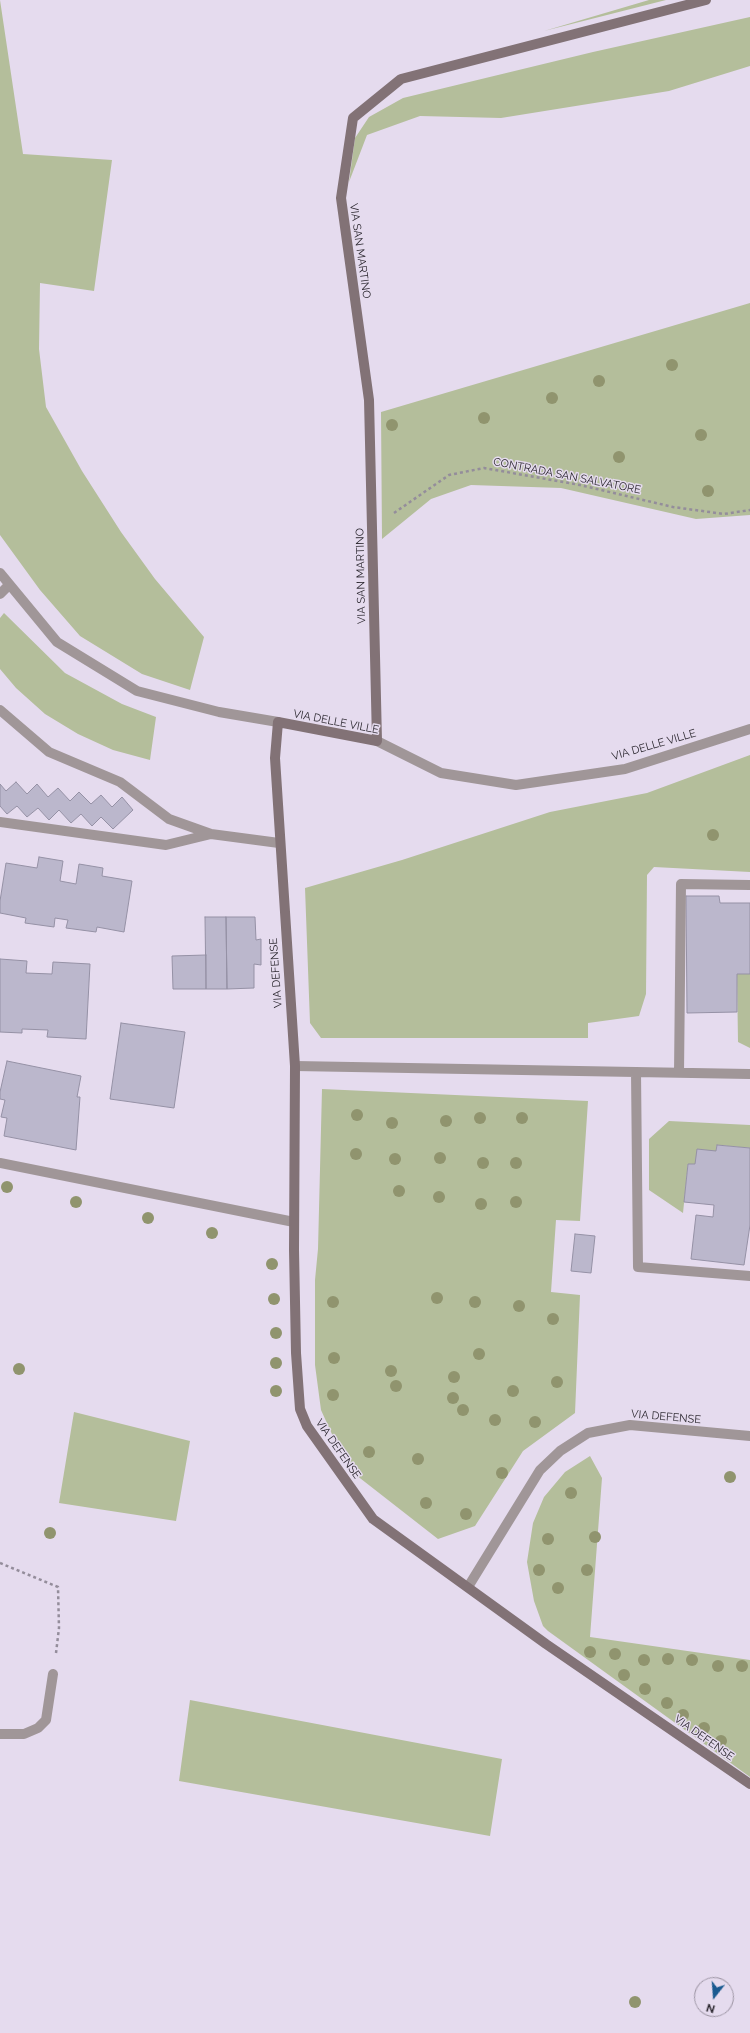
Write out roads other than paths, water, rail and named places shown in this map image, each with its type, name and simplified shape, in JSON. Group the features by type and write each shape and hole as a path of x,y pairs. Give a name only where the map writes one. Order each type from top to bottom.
{"street":[{"name":"VIA SAN MARTINO","path":"377,741 369,400 341,198 353,118 401,79 706,0"},
{"name":"VIA DELLE VILLE","path":"0,573 8,585 57,642 137,691 219,712 377,741 441,773 516,785 625,769 750,729"},
{"path":"0,594 8,585"},
{"path":"0,710 49,752 120,782 169,819 211,834 279,843"},
{"name":"VIA DEFENSE","path":"278,722 275,758 279,843 295,1066 294,1222 296,1352 300,1409 307,1426 373,1519 546,1644 750,1784"},
{"path":"0,822 166,845 211,834"},
{"path":"679,1073 682,884 750,886"},
{"path":"295,1066 749,1074"},
{"path":"636,1072 638,1267 750,1276"},
{"path":"0,1163 294,1222"},
{"name":"VIA DEFENSE","path":"468,1587 540,1470 560,1451 588,1432 630,1425 750,1436"},
{"path":"0,1734 24,1734 38,1728 46,1720 53,1674"}]}
